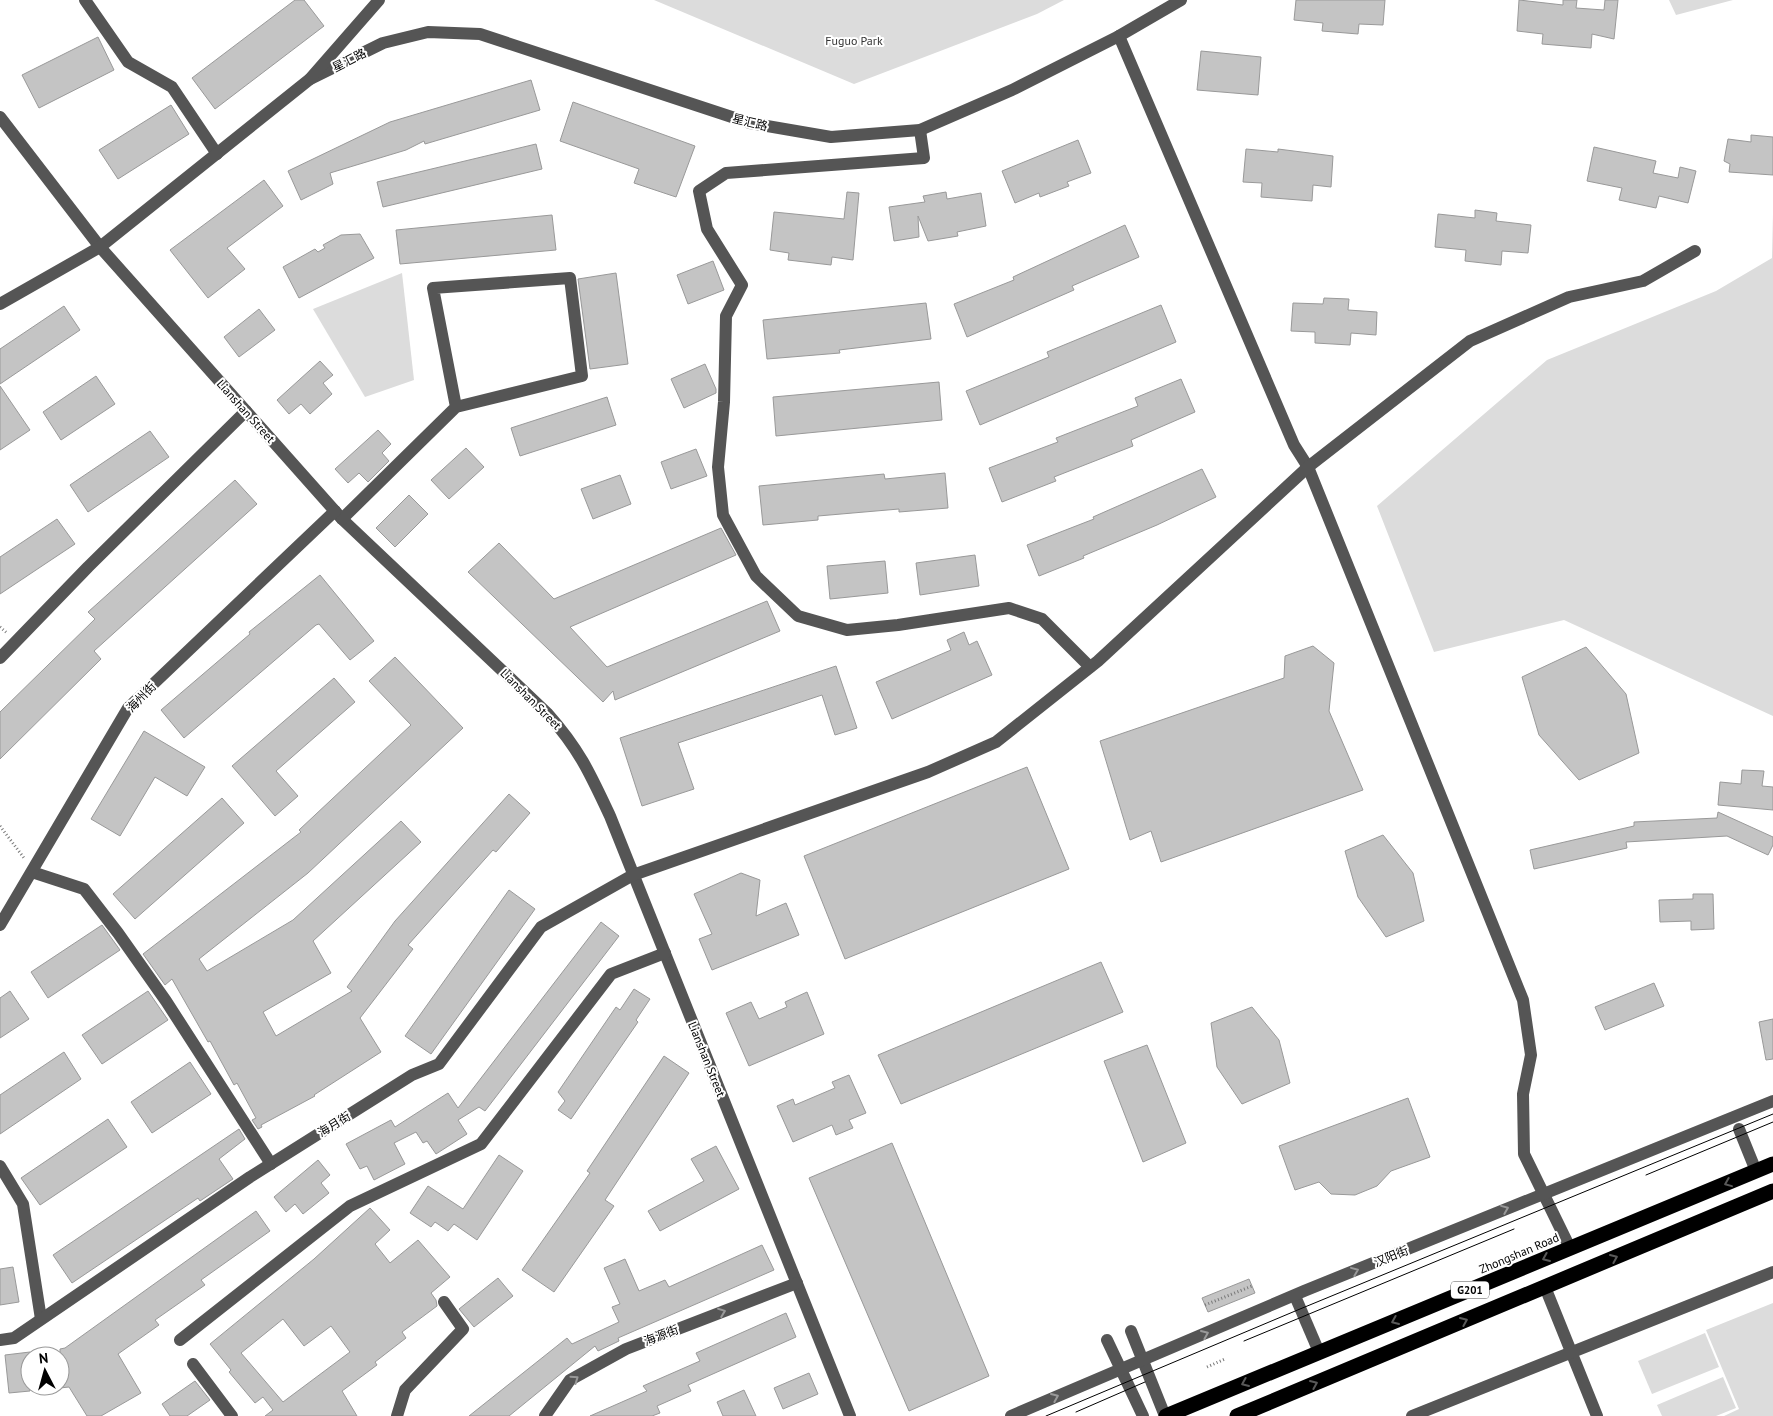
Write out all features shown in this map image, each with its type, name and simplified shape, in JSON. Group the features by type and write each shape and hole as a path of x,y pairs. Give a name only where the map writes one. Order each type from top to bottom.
{"highway":[{"name":"Zhongshan Road","path":"1166,1416 1773,1164"},
{"name":"G201","path":"1237,1416 1773,1191"}],"street":[{"path":"85,0 128,62 172,87 216,154"},
{"path":"0,304 100,248 310,79 379,0"},
{"name":"星汇路","path":"310,79 383,43 428,32 480,34 750,123 831,137 920,130 1012,90 1119,36 1181,0"},
{"path":"1119,36 1294,445 1308,467 1523,1000 1531,1055 1522,1094 1524,1154 1570,1248"},
{"name":"Lianshan Street","path":"0,117 100,248 339,515 547,714 571,741 589,769 633,875 850,1416"},
{"path":"920,130 924,158 726,173 699,191 707,229 742,285 726,316 724,402 718,467 723,514 756,576 798,616 847,630 898,625 1009,608 1042,618 1090,667"},
{"name":"海月街","path":"0,1340 14,1338 271,1164 412,1075 440,1064 541,927 633,875 928,772 996,742 1090,667 1308,467 1470,341 1569,297 1644,281 1695,251"},
{"path":"570,278 582,376 456,407 432,288 570,278"},
{"name":"海州街","path":"0,925 34,871 128,708 456,407"},
{"path":"0,658 88,567 246,411"},
{"path":"34,871 84,889 118,932 166,1001 271,1164"},
{"path":"180,1340 350,1206 482,1144 611,974 665,953"},
{"name":"汉阳街","path":"1011,1416 1295,1296 1773,1101"},
{"path":"1739,1129 1756,1171"},
{"path":"0,1166 23,1204 41,1319"},
{"path":"1412,1416 1773,1272"},
{"name":"海源街","path":"545,1416 570,1380 626,1349 797,1283"},
{"path":"1545,1287 1597,1416"},
{"path":"1295,1296 1319,1352"},
{"path":"397,1416 405,1390 463,1329 444,1302"},
{"path":"1131,1331 1166,1416"},
{"path":"1107,1340 1143,1416"},
{"path":"193,1364 232,1416"}],"path":[{"path":"0,826 34,871"},
{"path":"1205,1305 1252,1286"},
{"path":"1206,1367 1226,1359"}],"green space":[{"name":"Fuguo Park","path":"654,0 1064,0 1037,14 854,84"},
{"path":"1669,0 1733,0 1676,15"},
{"path":"1773,214 1773,716 1564,620 1434,652 1377,506 1547,360 1716,291 1772,258"},
{"path":"402,273 414,380 365,397 313,309"},
{"path":"1773,1303 1773,1416 1724,1416 1739,1409 1706,1330"},
{"path":"1705,1333 1719,1367 1652,1394 1638,1361"},
{"path":"1723,1377 1736,1408 1716,1416 1662,1416 1657,1405"}],"building":[{"path":"295,0 304,0 324,26 215,109 192,78"},
{"path":"1296,0 1385,0 1383,25 1359,24 1358,34 1322,31 1323,23 1294,20"},
{"path":"1519,0 1563,5 1563,0 1577,0 1576,8 1604,10 1605,0 1618,0 1614,39 1592,34 1591,48 1542,44 1543,34 1517,31"},
{"path":"98,37 114,70 39,108 22,75"},
{"path":"1201,51 1261,57 1258,95 1197,90"},
{"path":"531,80 540,110 425,144 424,141 406,150 330,173 333,184 301,200 288,171 390,122"},
{"path":"573,102 695,146 676,197 634,183 639,169 560,141"},
{"path":"171,105 189,134 118,179 99,150"},
{"path":"1751,135 1773,137 1773,175 1729,172 1730,164 1724,161 1728,139 1751,142"},
{"path":"1078,140 1091,173 1067,182 1069,186 1040,197 1039,193 1015,203 1002,171"},
{"path":"536,144 542,169 383,207 377,182"},
{"path":"1594,147 1656,161 1653,173 1678,178 1680,167 1696,171 1688,203 1659,196 1656,208 1619,200 1622,188 1587,181"},
{"path":"1246,149 1278,152 1278,149 1333,156 1331,187 1313,185 1312,201 1261,197 1262,183 1243,182"},
{"path":"264,180 283,206 227,248 245,269 208,298 170,250"},
{"path":"847,192 859,193 853,260 832,257 831,265 788,260 789,253 770,250 774,212 844,219"},
{"path":"946,192 947,199 981,193 986,226 957,232 958,236 928,241 918,216 919,237 894,241 889,207 925,202 923,196"},
{"path":"1475,210 1497,213 1496,221 1531,225 1528,253 1502,251 1501,265 1465,261 1466,250 1435,247 1438,214 1475,218"},
{"path":"552,215 556,250 400,264 396,230"},
{"path":"1125,225 1139,257 1072,286 1074,290 967,337 954,304 1014,280 1013,277"},
{"path":"360,234 374,258 299,298 283,267 315,249 318,252 325,248 323,245 341,235"},
{"path":"713,261 724,290 688,304 677,275"},
{"path":"616,273 628,364 590,369 578,279"},
{"path":"1324,298 1349,299 1348,310 1377,312 1376,335 1351,333 1350,345 1315,343 1315,332 1291,331 1293,303 1323,304"},
{"path":"926,303 931,339 839,350 840,353 767,359 763,320"},
{"path":"1161,305 1176,342 980,425 966,391 1049,357 1047,352"},
{"path":"64,306 80,330 0,384 0,349"},
{"path":"259,309 275,330 239,357 224,337"},
{"path":"320,361 333,375 323,383 332,394 310,414 301,404 289,414 277,400"},
{"path":"705,364 716,393 684,408 671,379"},
{"path":"96,376 115,404 61,440 43,412"},
{"path":"1181,379 1195,412 1131,440 1133,446 1054,477 1056,481 1002,502 989,468 1058,442 1056,438 1138,406 1135,398"},
{"path":"939,382 942,420 776,436 773,397"},
{"path":"0,386 30,430 0,450"},
{"path":"607,397 616,425 520,456 511,428"},
{"path":"378,430 391,444 382,453 389,461 368,482 359,473 348,483 335,469"},
{"path":"150,431 169,457 88,512 70,485"},
{"path":"466,448 484,467 449,499 431,480"},
{"path":"696,449 707,476 671,489 661,462"},
{"path":"1202,469 1216,497 1157,525 1083,556 1084,558 1039,576 1027,545 1094,519 1093,517"},
{"path":"945,473 948,508 899,512 899,509 818,516 818,520 763,525 759,486 884,474 885,479"},
{"path":"620,475 631,504 593,519 581,489"},
{"path":"235,480 257,504 94,651 101,659 0,759 0,712 95,619 88,612"},
{"path":"409,495 428,514 395,547 376,528"},
{"path":"57,519 75,544 0,594 0,557"},
{"path":"721,528 736,555 570,627 607,667 767,601 780,631 615,700 613,691 603,702 468,572 499,543 554,599"},
{"path":"975,555 979,586 920,595 916,563"},
{"path":"885,561 888,593 830,599 827,566"},
{"path":"320,575 374,641 350,660 319,624 316,625 184,738 161,710 250,634 249,632"},
{"path":"964,632 969,645 977,641 992,675 892,719 876,682 951,650 947,640"},
{"path":"1313,646 1334,663 1329,711 1363,790 1161,862 1151,831 1130,840 1100,741 1284,678 1285,656"},
{"path":"1586,647 1626,694 1639,753 1579,780 1539,735 1522,677"},
{"path":"395,657 463,728 308,873 199,959 207,971 293,920 401,821 421,842 313,941 331,973 263,1012 276,1036 352,991 347,987 395,921 509,794 530,813 496,852 493,850 408,945 413,949 360,1018 381,1052 315,1096 261,1125 262,1127 258,1129 252,1120 256,1118 237,1083 234,1085 172,979 165,985 143,954 301,832 299,830 411,725 369,681"},
{"path":"836,666 857,728 835,735 822,695 678,743 694,789 642,806 620,738"},
{"path":"334,678 355,702 276,771 298,796 275,816 232,766"},
{"path":"144,731 205,767 187,796 155,777 120,836 91,819"},
{"path":"1027,767 1069,869 845,959 804,856"},
{"path":"1742,770 1764,771 1762,786 1773,787 1773,810 1718,805 1720,782 1741,784"},
{"path":"222,798 244,823 135,919 113,894"},
{"path":"1718,812 1773,837 1773,845 1768,855 1727,836 1626,842 1627,848 1534,869 1530,850 1634,826 1634,822 1717,818"},
{"path":"1383,835 1413,873 1424,921 1386,937 1358,897 1345,851"},
{"path":"741,873 760,880 756,916 786,903 799,935 712,970 699,939 712,934 694,894"},
{"path":"509,890 535,909 431,1054 405,1036"},
{"path":"1693,894 1713,894 1714,929 1691,930 1691,921 1660,922 1659,900 1693,899"},
{"path":"601,922 619,936 485,1111 479,1107 458,1120 467,1134 436,1154 427,1141 423,1143 416,1132 394,1143 405,1164 374,1180 367,1166 360,1169 346,1144 391,1120 395,1127 448,1093 458,1108"},
{"path":"102,925 120,950 48,998 31,972"},
{"path":"1101,962 1123,1012 901,1104 878,1055"},
{"path":"1654,983 1664,1006 1605,1030 1595,1007"},
{"path":"634,989 650,999 636,1020 638,1022 571,1119 558,1110 565,1101 558,1092 616,1007 620,1010"},
{"path":"10,991 29,1019 0,1038 0,998"},
{"path":"148,991 168,1020 102,1064 82,1035"},
{"path":"807,992 824,1034 749,1066 726,1013 751,1002 759,1019 787,1007 785,1002"},
{"path":"1252,1007 1279,1040 1290,1083 1242,1104 1217,1067 1211,1023"},
{"path":"1773,1019 1773,1059 1766,1060 1759,1022"},
{"path":"1147,1045 1186,1143 1143,1162 1104,1061"},
{"path":"64,1052 81,1079 0,1134 0,1095"},
{"path":"664,1056 689,1073 605,1200 614,1206 554,1292 522,1270 590,1173 587,1171"},
{"path":"190,1062 211,1094 152,1133 131,1102"},
{"path":"849,1075 866,1113 849,1120 853,1128 836,1135 832,1125 793,1142 777,1106 793,1099 795,1105 835,1088 832,1082"},
{"path":"1408,1098 1430,1157 1391,1171 1377,1186 1355,1195 1331,1194 1319,1182 1295,1190 1279,1146"},
{"path":"108,1119 127,1147 40,1205 21,1178"},
{"path":"239,1129 245,1139 219,1159 233,1179 200,1201 198,1198 72,1283 53,1255"},
{"path":"892,1143 989,1376 909,1411 809,1178"},
{"path":"716,1146 739,1189 660,1231 648,1211 704,1181 691,1159"},
{"path":"499,1155 523,1171 477,1240 454,1224 448,1231 435,1222 431,1227 410,1213 428,1186 463,1209"},
{"path":"318,1160 330,1175 321,1183 329,1193 303,1214 295,1204 286,1212 274,1197"},
{"path":"370,1208 390,1230 375,1244 390,1263 418,1240 450,1277 431,1293 436,1300 437,1306 402,1332 406,1338 375,1362 377,1365 342,1391 357,1416 265,1416 273,1410 263,1397 255,1403 229,1372 231,1370 210,1344 314,1259","holes":["283,1319 304,1346 331,1326 350,1352 283,1402 241,1353"]},
{"path":"256,1211 270,1231 201,1280 205,1285 155,1320 159,1325 118,1354 141,1393 101,1416 87,1416 70,1389 70,1346 68,1346"},
{"path":"762,1245 774,1270 618,1338 619,1341 598,1351 595,1346 509,1416 469,1416 567,1338 572,1344 619,1322 612,1307 620,1304 604,1268 625,1259 639,1291 665,1280 669,1287"},
{"path":"13,1267 19,1302 0,1305 0,1269"},
{"path":"498,1278 513,1296 474,1327 459,1309"},
{"path":"1249,1279 1255,1293 1208,1312 1202,1298"},
{"path":"786,1313 796,1337 688,1385 691,1391 657,1406 660,1413 652,1416 590,1416 647,1391 643,1386 700,1361 696,1353"},
{"path":"20,1353 20,1392 9,1393 5,1355"},
{"path":"809,1373 818,1394 783,1409 774,1388"},
{"path":"195,1381 210,1400 187,1416 170,1416 162,1404"},
{"path":"744,1390 756,1416 723,1416 717,1402"}],"tram line":[{"path":"1046,1416 1773,1114"},
{"path":"1646,1175 1773,1122"},
{"path":"1244,1341 1514,1229"},
{"path":"1076,1412 1145,1382"}]}
